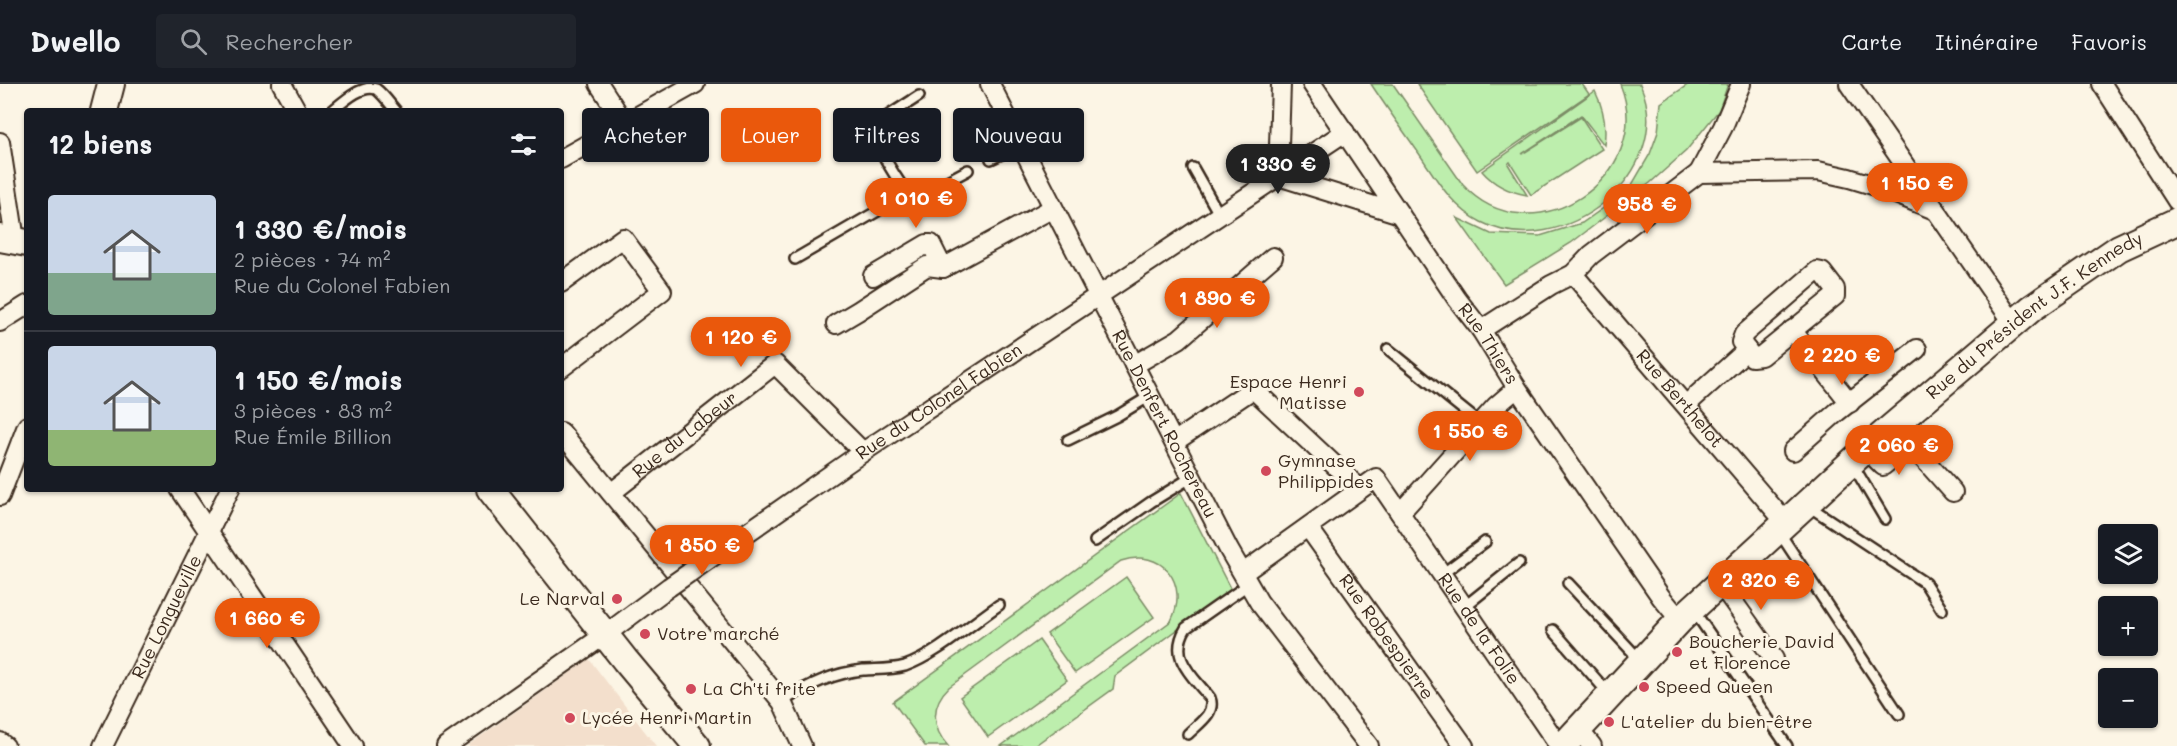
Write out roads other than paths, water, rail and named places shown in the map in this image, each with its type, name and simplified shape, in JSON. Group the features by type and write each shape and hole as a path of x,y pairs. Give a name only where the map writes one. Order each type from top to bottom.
{"main road":[{"path":"105,108 111,84"},
{"name":"Rue du Président J.F. Kennedy","path":"1573,742 1609,695 1687,614 1858,456 2031,308 2119,248 2177,221"},
{"path":"492,492 697,746"}],"street":[{"path":"282,84 295,108"},
{"path":"599,84 615,108"},
{"path":"653,108 695,84"},
{"name":"Rue Denfert Rochereau","path":"990,84 1002,108"},
{"path":"1281,84 1278,176 1400,213"},
{"name":"Rue Thiers","path":"1312,84 1661,597 1687,614"},
{"path":"1481,330 1551,285 1573,274 1591,255 1699,173 1723,128 1741,84"},
{"path":"1849,84 2014,324"},
{"path":"2102,84 2177,201"},
{"name":"Rue du Colonel Fabien","path":"446,746 863,452 1345,132"},
{"path":"0,142 14,247"},
{"path":"564,157 582,148"},
{"name":"Rue Denfert Rochereau","path":"1030,162 1229,550 1259,602 1369,746"},
{"path":"1699,173 1818,171 1879,187 1936,211"},
{"path":"836,324 927,266 943,268 1053,208"},
{"path":"564,281 623,238 662,291 564,366"},
{"path":"873,276 927,244 931,244 943,268"},
{"path":"1134,364 1179,339 1273,257"},
{"path":"1817,272 1822,272 1835,289 1835,296 1761,356 1752,357 1747,350 1741,342 1744,334 1817,272"},
{"name":"Rue Berthelot","path":"1573,274 1686,405 1782,526"},
{"path":"0,322 24,307"},
{"path":"1792,330 1850,403"},
{"path":"1793,451 1917,349"},
{"path":"1686,405 1747,350"},
{"name":"Rue du Labeur","path":"611,493 775,364 863,452"},
{"path":"1400,513 1517,388"},
{"path":"1174,442 1252,389 1360,489 1308,527 1246,578"},
{"path":"0,496 24,434"},
{"path":"564,436 782,702 802,746"},
{"path":"1858,456 1883,466 1904,449 1921,456 1953,492"},
{"name":"Rue de la Folie","path":"1360,489 1376,478 1464,607 1573,742"},
{"path":"182,492 353,746"},
{"name":"Rue Longueville","path":"103,746 229,492"},
{"name":"Rue Robespierre","path":"1308,527 1464,746"},
{"path":"1720,583 1774,659"},
{"path":"0,742 5,746"}],"lane":[{"path":"336,108 360,87 368,86 375,88 393,108"},
{"path":"907,195 876,142 874,131 877,123 919,96"},
{"path":"1193,168 1219,214"},
{"path":"795,259 907,195 940,185 968,170"},
{"path":"1388,349 1481,424"},
{"path":"1068,440 1117,416 1150,396"},
{"path":"1858,456 1885,519"},
{"path":"1095,541 1150,502 1192,477"},
{"path":"1805,504 1925,583 1942,610"},
{"path":"1782,526 1899,714"},
{"path":"1442,574 1485,542"},
{"path":"1464,607 1519,563"},
{"path":"1188,734 1211,711 1212,704 1210,698 1181,661 1178,652 1180,638 1186,628 1246,578"},
{"path":"1568,583 1641,661"},
{"path":"782,702 822,679 862,670 888,670 906,665 928,654 999,605"},
{"path":"1687,614 1787,746"},
{"path":"1553,630 1609,695"}],"place":[{"name":"Espace Henri Matisse","path":"1359,392"},
{"name":"Gymnase Philippides","path":"1266,471"},
{"name":"Le Narval","path":"617,599"},
{"name":"Votre marché","path":"645,634"},
{"name":"Boucherie David et Florence","path":"1677,652"},
{"name":"Speed Queen","path":"1644,687"},
{"name":"La Ch'ti frite","path":"691,689"},
{"name":"Lycée Henri Martin","path":"570,718"},
{"name":"L'atelier du bien-être","path":"1609,722"}]}
